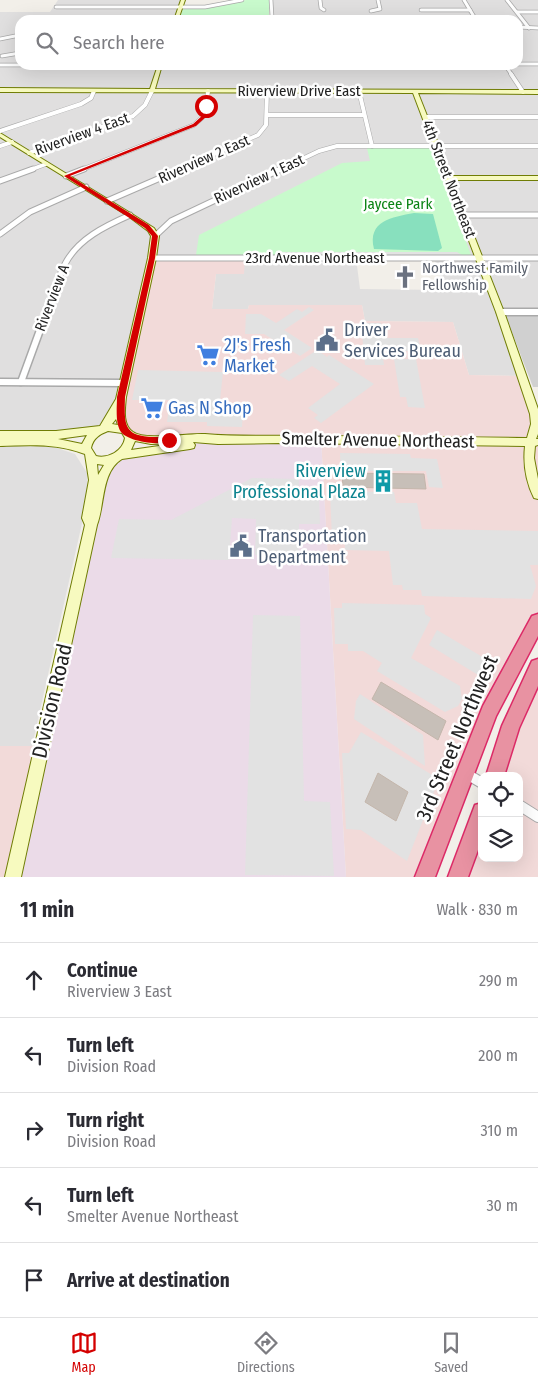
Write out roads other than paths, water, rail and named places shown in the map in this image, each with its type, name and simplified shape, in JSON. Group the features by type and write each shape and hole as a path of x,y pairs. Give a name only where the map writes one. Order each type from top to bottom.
{"highway":[{"name":"3rd Street Northwest","path":"425,877 490,712 538,620"},
{"path":"496,772 511,726 538,668"},
{"path":"458,877 480,817"}],"street":[{"path":"109,7 113,0"},
{"path":"178,15 183,0"},
{"path":"56,7 180,7 219,5 242,0"},
{"path":"271,0 272,15"},
{"path":"320,0 321,8 324,10"},
{"path":"371,11 380,9 378,0"},
{"path":"464,0 473,15"},
{"path":"507,0 519,15"},
{"path":"421,10 470,10"},
{"path":"517,12 538,12"},
{"path":"523,20 529,28"},
{"path":"523,27 538,28"},
{"path":"0,39 15,36"},
{"path":"15,53 1,54 0,63 15,63"},
{"path":"523,64 538,64"},
{"path":"152,91 158,70"},
{"path":"508,70 523,92"},
{"name":"Riverview Drive East","path":"0,90 538,92"},
{"path":"0,131 81,104 91,98 94,91"},
{"name":"Riverview 4 East","path":"29,153 133,116 142,111 146,106 152,91"},
{"path":"66,176 194,125 205,116 208,91"},
{"name":"Riverview 2 East","path":"107,201 248,141 262,132 266,125 267,91"},
{"path":"359,91 372,146"},
{"name":"4th Street Northeast","path":"415,91 500,312 537,423 530,472 538,495"},
{"path":"267,115 364,115"},
{"path":"425,117 538,117"},
{"path":"0,135 130,215 151,230 155,236 152,258 121,397 120,416 131,443 118,457 97,460 76,445 65,442 0,442"},
{"path":"334,139 337,146"},
{"path":"0,146 12,142"},
{"name":"Riverview 1 East","path":"155,236 171,221 319,151 337,146 538,146"},
{"path":"0,182 46,164"},
{"path":"449,178 538,178"},
{"path":"0,234 26,214 86,187"},
{"name":"Riverview A","path":"20,382 64,265 71,253 94,233 130,215"},
{"path":"462,215 538,215"},
{"name":"23rd Avenue Northeast","path":"152,258 538,258"},
{"path":"500,312 538,312"},
{"path":"0,382 124,383"},
{"path":"89,453 88,440 102,429 112,417 121,397"},
{"path":"0,435 56,435 115,427 127,433"},
{"name":"Smelter Avenue Northeast","path":"127,433 151,440 204,438 218,440 534,442"},
{"name":"Smelter Avenue Northeast","path":"118,457 143,450 207,444 218,440"},
{"name":"Division Road","path":"89,453 94,480 88,518 91,526"},
{"name":"Division Road","path":"12,877 91,526 97,512 103,476 118,457"},
{"path":"465,773 478,781"},
{"path":"523,808 538,817"}],"place":[{"name":"Northwest Family Fellowship","path":"405,277"},
{"name":"Driver Services Bureau","path":"327,340"},
{"name":"2J's Fresh Market","path":"208,355"},
{"name":"Gas N Shop","path":"152,408"},
{"name":"Riverview Professional Plaza","path":"383,481"},
{"name":"Transportation Department","path":"241,546"}],"park label":[{"name":"Jaycee Park","path":"398,204"}]}
